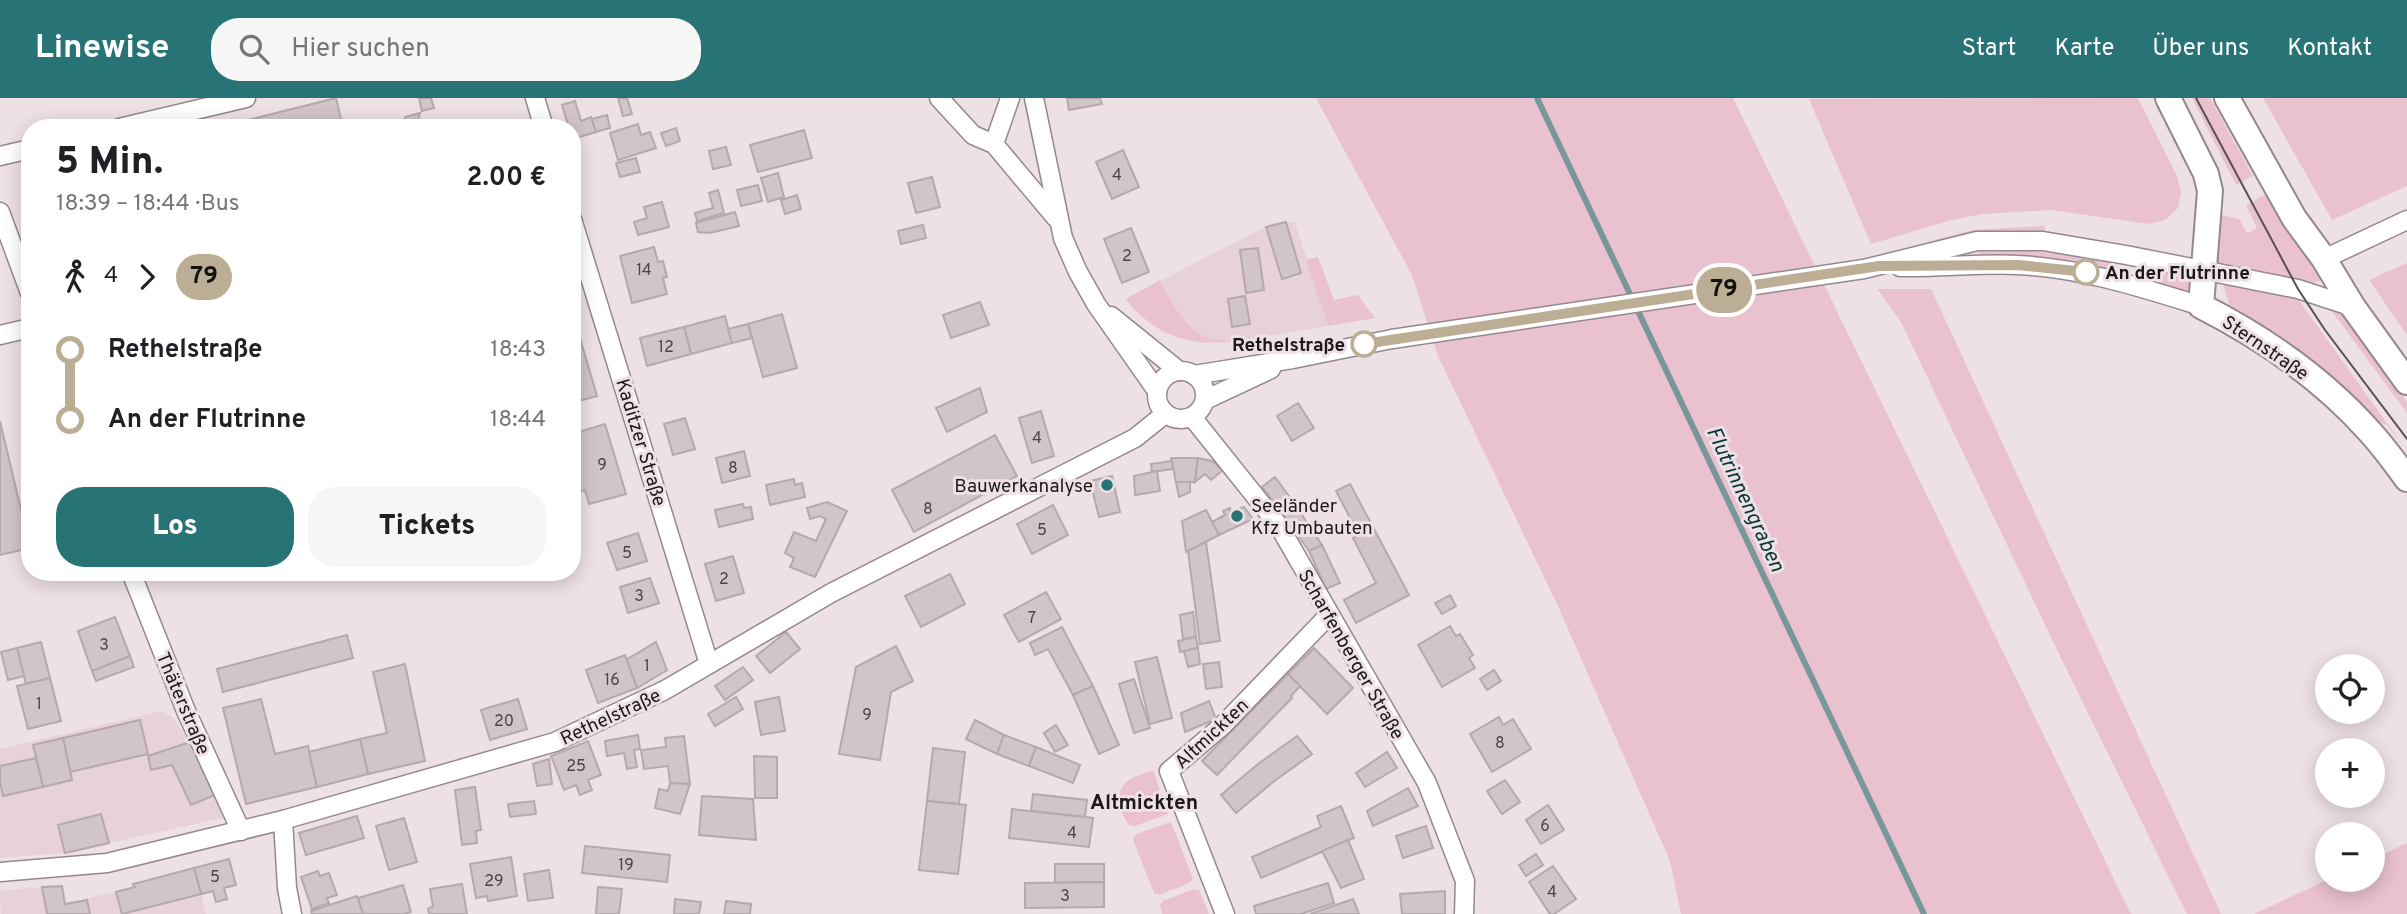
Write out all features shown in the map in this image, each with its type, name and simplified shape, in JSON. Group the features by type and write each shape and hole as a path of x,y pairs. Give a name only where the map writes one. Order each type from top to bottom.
{"street":[{"path":"535,98 541,119"},
{"path":"939,98 973,135 994,144 1059,221"},
{"path":"994,144 1010,98"},
{"path":"1034,98 1059,221 1078,272 1096,303 1157,391 1159,407 1164,414 1177,419 1192,417 1205,400 1203,386 1096,303"},
{"path":"2168,98 2206,174 2210,191 2201,306"},
{"path":"2227,98 2294,218 2407,382"},
{"path":"155,119 235,99"},
{"path":"0,156 21,151"},
{"path":"0,212 21,269"},
{"path":"2324,259 2407,220"},
{"name":"Sternstraße","path":"1187,373 1293,359 1413,336 1871,267 1977,241 2043,241 2298,289 2353,307"},
{"name":"Kaditzer Straße","path":"581,248 709,664"},
{"name":"Sternstraße","path":"1871,267 2018,265 2069,269 2121,281 2201,306 2239,325 2283,354 2336,396 2371,433 2407,479"},
{"path":"0,335 21,330"},
{"name":"Sternstraße","path":"1205,400 1293,359"},
{"path":"1157,391 1165,377 1187,373"},
{"name":"Rethelstraße","path":"0,872 107,863 283,820 555,742 665,690 831,593 1135,438 1164,414"},
{"name":"Scharfenberger Straße","path":"1192,417 1279,526 1427,783 1465,881 1464,914"},
{"name":"Thäterstraße","path":"135,581 186,711 241,831"},
{"name":"Altmickten","path":"1225,914 1169,771 1223,726 1329,615"},
{"path":"283,820 287,888 292,914"}],"shaded area":[{"path":"1316,98 1733,98 2131,914 1681,914 1670,861 1557,604 1438,356 1412,275"},
{"path":"2138,98 2177,176 2181,193 2178,208 2165,220 2149,224 2052,210 1982,214 1948,221 1871,244 1809,99"},
{"path":"2192,98 2210,98 2253,176 2236,185"},
{"path":"2263,98 2407,98 2407,186 2332,220"},
{"path":"2272,191 2323,280 2313,283 2216,263 2222,215 2239,219 2247,233 2257,228 2246,205"},
{"path":"1295,222 1328,326 1226,343 1200,343 1173,335 1135,311 1126,299 1272,223"},
{"path":"2045,226 2044,235 1936,245 1935,240 1972,230"},
{"path":"2036,251 2117,262 2116,269 2055,260 1980,256 1979,252"},
{"path":"1318,257 1334,300 1358,295 1375,318 1328,326 1306,260"},
{"path":"2407,263 2407,335 2369,280"},
{"path":"2138,267 2196,279 2198,295 2136,274"},
{"path":"1160,280 1169,299 1183,318 1208,338 1233,340 1278,333 1235,340 1215,342 1178,337 1160,329 1143,317 1126,299"},
{"path":"2223,284 2298,299 2407,451 2386,424 2377,423 2322,369 2229,304"},
{"path":"1877,289 1931,289 2221,914 2187,914 2058,652 1901,322"},
{"path":"2328,306 2352,324 2372,349 2407,402 2407,413"},
{"path":"162,711 172,717 190,742 226,817 65,853 0,858 0,749"},
{"path":"1153,770 1168,814 1135,826 1129,825 1121,809 1121,789 1128,780"},
{"path":"1171,822 1193,879 1159,895 1154,893 1133,840 1136,834"},
{"path":"2407,843 2407,914 2254,914 2315,886 2315,892 2385,892 2385,853"},
{"path":"194,868 206,914 1,914 0,891 42,887 65,904 134,887 133,884"},
{"path":"1194,889 1199,890 1209,914 1162,914 1160,905 1163,901"}],"building":[{"path":"336,98 341,119 252,119"},
{"path":"419,98 431,98 434,108 422,111"},
{"path":"618,98 627,98 632,114 623,116"},
{"path":"1067,98 1100,98 1102,104 1069,110"},
{"path":"575,101 580,119 566,119 562,105"},
{"path":"420,113 418,119 405,117"},
{"path":"607,115 610,128 596,132 592,119"},
{"path":"591,117 596,132 581,137 581,121"},
{"path":"638,124 641,135 650,132 656,148 618,160 610,133"},
{"path":"676,128 680,141 666,146 661,133"},
{"path":"804,130 812,158 758,172 750,145"},
{"path":"726,147 731,165 713,169 709,151"},
{"path":"1123,150 1139,187 1112,199 1096,162"},
{"path":"636,158 640,172 620,177 616,163"},
{"path":"778,173 784,197 768,202 761,178"},
{"path":"932,177 940,207 916,213 908,183"},
{"path":"758,185 762,201 741,206 737,190"},
{"path":"718,190 724,213 697,221 695,213 713,208 709,193"},
{"path":"797,195 801,209 785,214 781,200"},
{"path":"662,202 669,227 638,235 634,222 647,218 644,207"},
{"path":"735,212 739,226 710,233 698,232 696,223"},
{"path":"1286,222 1301,273 1282,279 1266,227"},
{"path":"923,225 926,238 901,244 898,231"},
{"path":"1131,228 1149,272 1122,283 1104,239"},
{"path":"654,247 658,262 663,261 667,294 632,303 620,256"},
{"path":"1258,248 1264,290 1246,293 1240,250"},
{"path":"1245,296 1250,324 1232,327 1228,299"},
{"path":"980,302 989,325 951,338 943,315"},
{"path":"782,314 797,368 763,377 748,324"},
{"path":"725,316 732,343 691,354 684,327"},
{"path":"748,324 752,338 732,343 728,329"},
{"path":"684,327 691,354 647,366 640,338"},
{"path":"581,342 597,396 581,400"},
{"path":"980,388 987,412 947,432 936,408"},
{"path":"1298,403 1314,428 1292,441 1277,416"},
{"path":"1041,411 1054,456 1032,463 1019,418"},
{"path":"685,418 695,449 673,455 664,424"},
{"path":"0,421 21,510 21,550 0,555"},
{"path":"605,424 626,494 589,504 585,490 581,491 581,431"},
{"path":"995,435 1017,476 914,532 892,490"},
{"path":"744,451 750,476 722,483 716,458"},
{"path":"1171,458 1198,458 1195,482 1176,482"},
{"path":"1198,458 1212,461 1223,470 1211,480 1205,474 1195,482"},
{"path":"1172,461 1173,469 1152,472 1151,464"},
{"path":"1157,471 1160,491 1135,495 1134,476"},
{"path":"1112,476 1120,512 1099,517 1090,481"},
{"path":"1275,477 1294,503 1282,513 1262,487"},
{"path":"794,479 795,485 802,483 805,497 770,505 766,485"},
{"path":"1176,482 1190,482 1190,492 1179,497"},
{"path":"1350,484 1373,527 1359,535 1336,491"},
{"path":"827,502 847,511 815,577 790,567 794,558 785,553 794,532 816,541 826,519 820,516 810,519 807,508"},
{"path":"1294,503 1322,545 1309,551 1282,513"},
{"path":"743,504 744,508 751,507 753,519 719,527 715,510"},
{"path":"1053,505 1068,535 1032,554 1017,524"},
{"path":"1244,507 1253,519 1219,535 1212,522 1225,515 1223,511 1230,508 1231,512"},
{"path":"1206,510 1219,535 1186,552 1182,521"},
{"path":"1373,527 1409,595 1356,623 1344,600 1376,583 1353,538"},
{"path":"638,533 647,561 617,570 607,543"},
{"path":"1206,542 1220,641 1200,644 1188,551"},
{"path":"1322,545 1340,583 1326,589 1309,551"},
{"path":"733,556 744,593 716,601 705,564"},
{"path":"950,574 965,604 921,627 905,596"},
{"path":"650,578 659,603 628,613 620,587"},
{"path":"1046,592 1061,619 1019,642 1004,615"},
{"path":"1450,595 1456,606 1442,614 1435,603"},
{"path":"1193,612 1196,637 1183,639 1180,615"},
{"path":"115,617 130,656 92,671 78,631"},
{"path":"1450,626 1456,636 1460,634 1473,655 1469,658 1475,668 1442,687 1418,645"},
{"path":"1062,627 1093,686 1073,695 1048,649 1035,655 1030,643"},
{"path":"786,632 800,649 770,673 756,656"},
{"path":"347,635 353,658 223,692 217,669"},
{"path":"1196,637 1198,648 1180,652 1178,641"},
{"path":"41,642 50,678 26,684 17,648"},
{"path":"656,642 667,670 637,688 626,660"},
{"path":"896,646 913,681 891,692 880,760 839,754 856,667"},
{"path":"17,648 24,676 8,680 1,652"},
{"path":"1198,648 1200,664 1188,667 1184,651"},
{"path":"1314,648 1353,688 1327,714 1288,674"},
{"path":"625,655 637,688 598,703 586,670"},
{"path":"130,656 134,667 96,681 92,671"},
{"path":"1157,657 1172,718 1150,724 1135,662"},
{"path":"1219,662 1222,687 1206,689 1203,664"},
{"path":"405,664 425,761 368,774 360,739 387,733 373,672"},
{"path":"743,667 753,680 725,700 715,686"},
{"path":"1494,670 1501,681 1487,690 1480,679"},
{"path":"1288,674 1300,686 1292,698 1217,775 1202,761"},
{"path":"50,678 61,721 28,729 17,686"},
{"path":"1134,679 1150,728 1134,733 1119,684"},
{"path":"1093,686 1119,745 1099,754 1073,695"},
{"path":"736,697 743,709 715,726 708,714"},
{"path":"779,697 785,731 761,735 755,702"},
{"path":"261,699 275,754 308,746 317,787 246,804 223,708"},
{"path":"518,699 527,729 490,740 481,710"},
{"path":"1209,701 1216,719 1185,732 1181,713"},
{"path":"1499,717 1503,725 1513,719 1531,749 1492,772 1470,734"},
{"path":"140,720 148,754 70,772 63,738"},
{"path":"975,720 1004,735 997,754 966,739"},
{"path":"1056,725 1068,745 1055,752 1044,733"},
{"path":"638,735 640,749 634,750 637,767 627,769 624,753 607,756 605,741"},
{"path":"1004,735 1036,747 1029,766 997,754"},
{"path":"684,736 690,784 670,783 668,766 644,769 641,750 666,747 665,738"},
{"path":"1297,736 1312,754 1236,813 1221,795"},
{"path":"63,738 72,780 43,787 33,745"},
{"path":"360,739 368,774 317,787 309,752"},
{"path":"588,741 601,775 588,780 592,790 580,795 576,785 564,790 551,756"},
{"path":"190,742 215,795 191,805 172,765 151,770 148,756"},
{"path":"1036,747 1080,765 1073,783 1029,766"},
{"path":"933,748 965,752 959,804 927,801"},
{"path":"1387,752 1397,768 1365,787 1356,773"},
{"path":"754,756 777,757 777,798 755,798"},
{"path":"36,758 43,787 3,796 0,766"},
{"path":"549,759 552,784 537,786 533,764"},
{"path":"1505,780 1520,802 1502,814 1487,791"},
{"path":"670,783 690,784 680,814 655,808 659,789 668,791"},
{"path":"475,787 481,830 476,831 477,843 462,845 455,790"},
{"path":"1408,788 1418,806 1373,826 1367,811"},
{"path":"1033,794 1087,800 1085,817 1031,811"},
{"path":"702,796 753,799 756,840 699,835"},
{"path":"534,801 536,814 510,817 508,804"},
{"path":"927,801 966,805 958,874 919,870"},
{"path":"1548,805 1564,830 1541,844 1526,820"},
{"path":"1341,806 1354,838 1261,878 1252,857 1321,827 1317,816"},
{"path":"1012,809 1093,818 1089,847 1009,838"},
{"path":"101,814 109,843 65,853 58,825"},
{"path":"357,816 364,838 306,855 299,833"},
{"path":"404,818 417,862 389,870 376,826"},
{"path":"1426,826 1433,848 1403,858 1396,836"},
{"path":"1348,840 1364,879 1341,888 1322,851"},
{"path":"585,846 670,855 667,882 582,873"},
{"path":"1536,854 1543,865 1526,876 1519,865"},
{"path":"511,857 517,896 488,901 487,896 476,898 470,864"},
{"path":"229,859 236,885 224,888 227,899 216,902 213,891 201,894 194,868"},
{"path":"1055,864 1104,864 1104,882 1055,883"},
{"path":"1553,866 1576,899 1550,914 1529,882"},
{"path":"194,868 201,894 122,914 116,892 135,887 133,884"},
{"path":"549,870 553,898 528,901 524,874"},
{"path":"318,871 320,876 329,873 337,895 327,898 329,903 312,909 301,877"},
{"path":"1104,882 1104,907 1025,908 1025,883"},
{"path":"1328,883 1334,903 1301,914 1256,914 1254,906"},
{"path":"462,884 467,914 429,914 428,909 433,906 430,889"},
{"path":"403,885 411,912 363,914 358,898"},
{"path":"62,886 65,904 87,900 90,914 47,914 42,887"},
{"path":"598,887 622,889 619,914 596,914"},
{"path":"1445,891 1445,914 1402,914 1400,894"},
{"path":"357,896 363,914 312,914 311,911"},
{"path":"675,899 701,902 699,914 674,914"},
{"path":"1353,899 1359,914 1310,914"},
{"path":"726,901 751,904 750,914 724,914"}],"waterway":[{"name":"Flutrinnengraben","path":"1537,98 1924,914"}],"tram line":[{"path":"2196,98 2298,289 2325,330 2407,439"}],"bus line":[{"name":"79","path":"1364,344 1879,266 2018,265 2086,272"}],"place":[{"name":"An der Flutrinne","path":"2086,272"},
{"name":"Rethelstraße","path":"1364,344"},
{"name":"Bauwerkanalyse","path":"1107,485"},
{"name":"Seeländer Kfz Umbauten","path":"1237,516"}],"district":[{"name":"Altmickten","path":"1144,802"}]}
